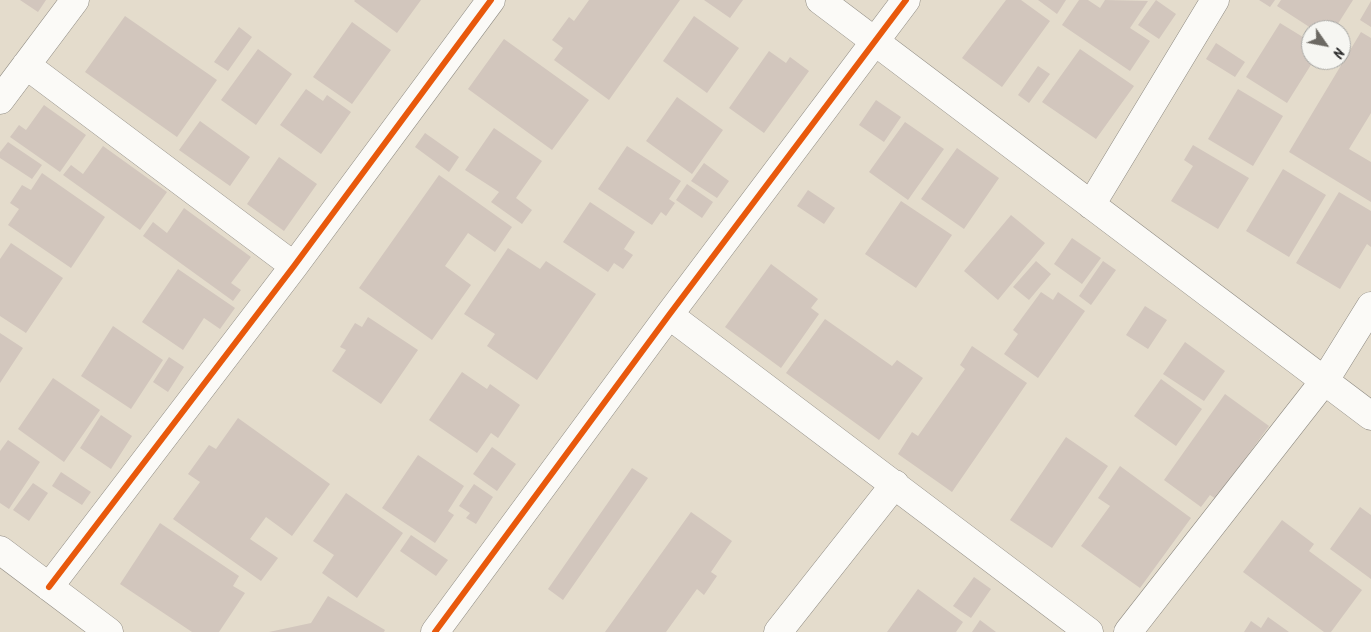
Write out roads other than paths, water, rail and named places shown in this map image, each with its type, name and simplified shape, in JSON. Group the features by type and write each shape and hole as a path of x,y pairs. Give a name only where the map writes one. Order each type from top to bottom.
{"street":[{"path":"0,100 75,0"},
{"path":"48,587 294,266 491,0"},
{"path":"820,0 1371,416"},
{"path":"435,632 669,315 906,0"},
{"path":"1091,206 1215,0"},
{"path":"26,65 294,266"},
{"path":"1128,632 1325,380 1371,306"},
{"path":"669,315 1089,632"},
{"path":"778,632 895,484"},
{"path":"0,550 108,632"}]}
